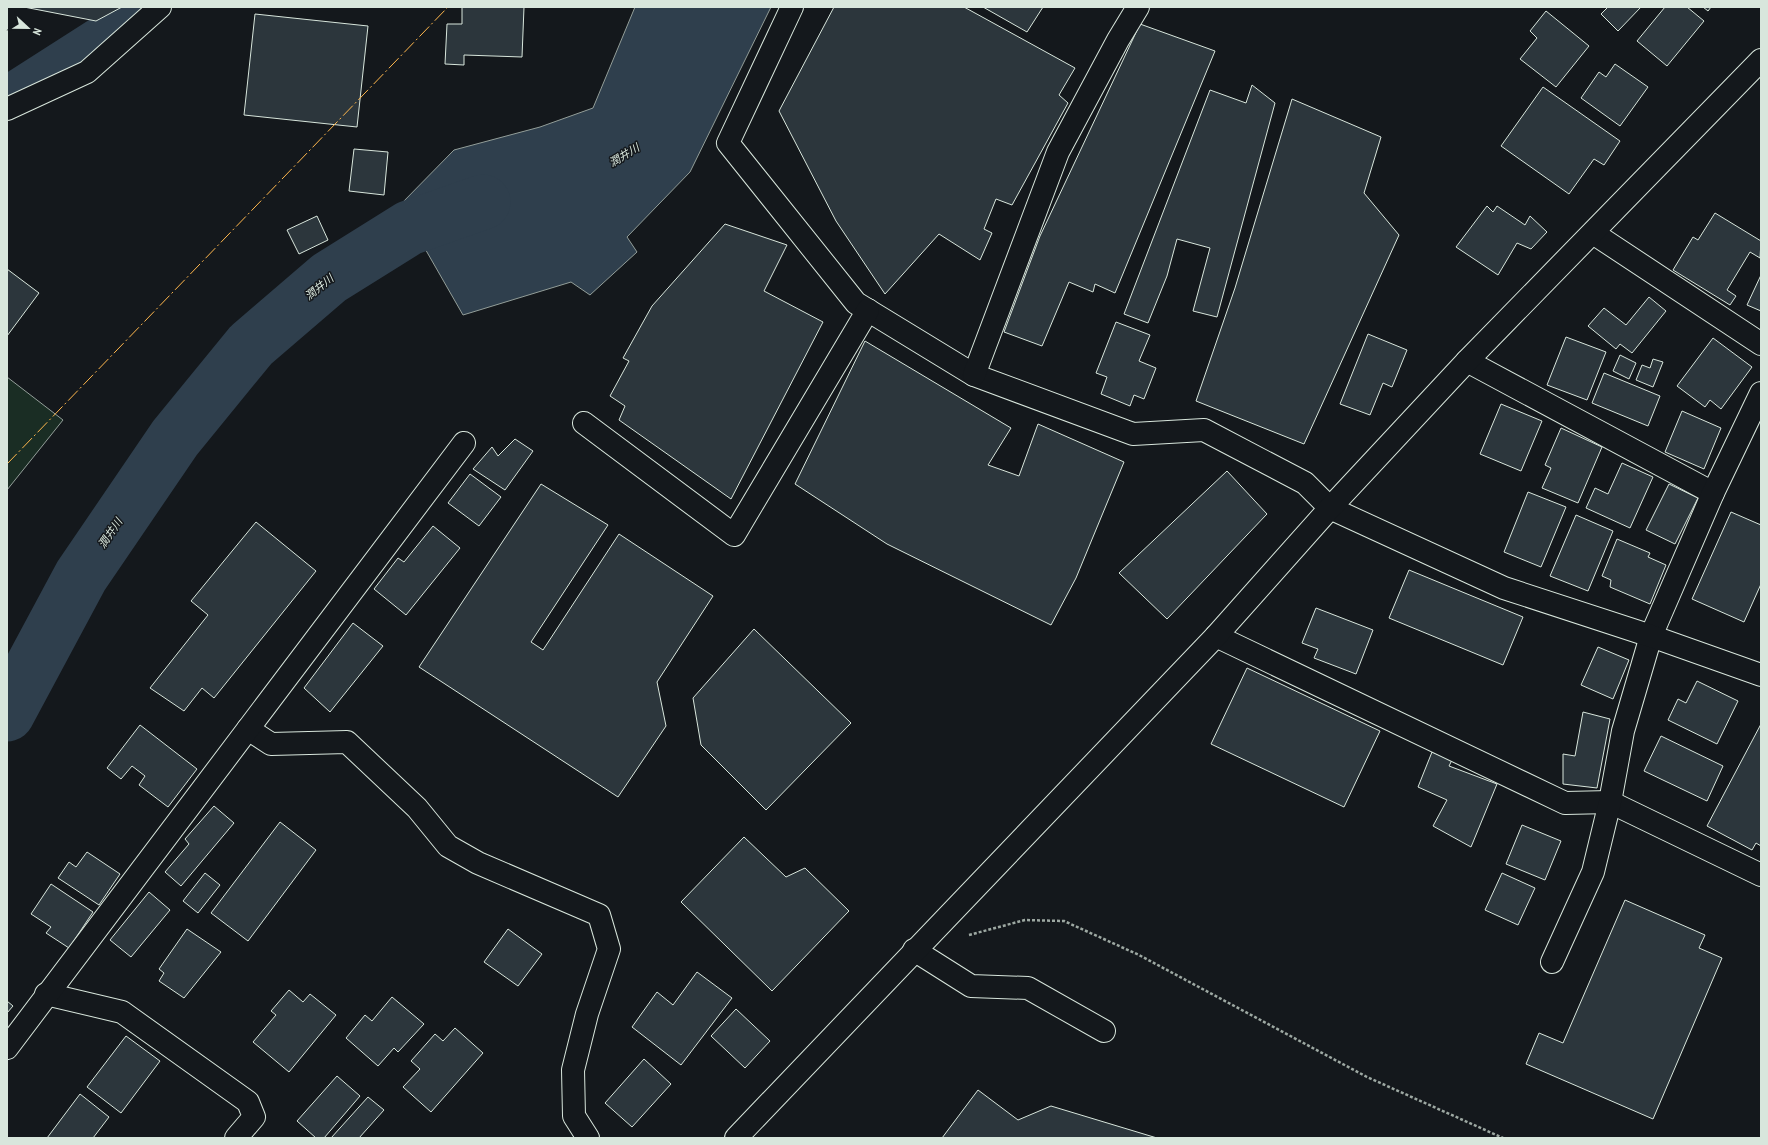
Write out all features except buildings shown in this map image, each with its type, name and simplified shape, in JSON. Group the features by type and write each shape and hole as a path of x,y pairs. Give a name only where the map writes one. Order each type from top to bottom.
{"street":[{"path":"7,109 88,72 160,7"},
{"path":"792,7 728,143 856,303 974,375 1133,434 1204,430 1305,483 1330,508 1504,588 1651,636 1761,675"},
{"path":"974,375 1058,152 1118,40 1138,7"},
{"path":"736,1138 914,950 1216,636 1330,508 1467,362 1593,233 1757,70"},
{"path":"1593,233 1761,344"},
{"path":"584,422 734,535 868,310"},
{"path":"1467,362 1713,493"},
{"path":"1552,962 1593,872 1610,802 1623,731 1651,636 1713,493 1761,393"},
{"path":"7,1048 46,994 464,443"},
{"path":"1216,636 1565,803 1610,802 1761,875"},
{"path":"248,729 272,744 347,742 417,808 448,846 478,862 598,914 609,949 587,1014 573,1070 574,1116 588,1138"},
{"path":"914,950 971,986 1028,988 1104,1031"},
{"path":"46,994 122,1012 248,1102 254,1117 236,1138"}],"path":[{"path":"966,936 1025,920 1064,921 1139,955 1367,1077 1504,1138"}],"green space":[{"path":"7,377 63,420 7,490"}],"water":[{"path":"635,7 771,7 690,172 627,237 637,252 590,295 571,282 463,315 400,205 454,150 540,127 593,108"}],"waterway":[{"path":"7,90 139,7"},
{"name":"潤井川","path":"7,714 81,576 175,438 251,345 329,278 409,228 483,202"}],"power":[{"path":"7,464 448,7"}]}
